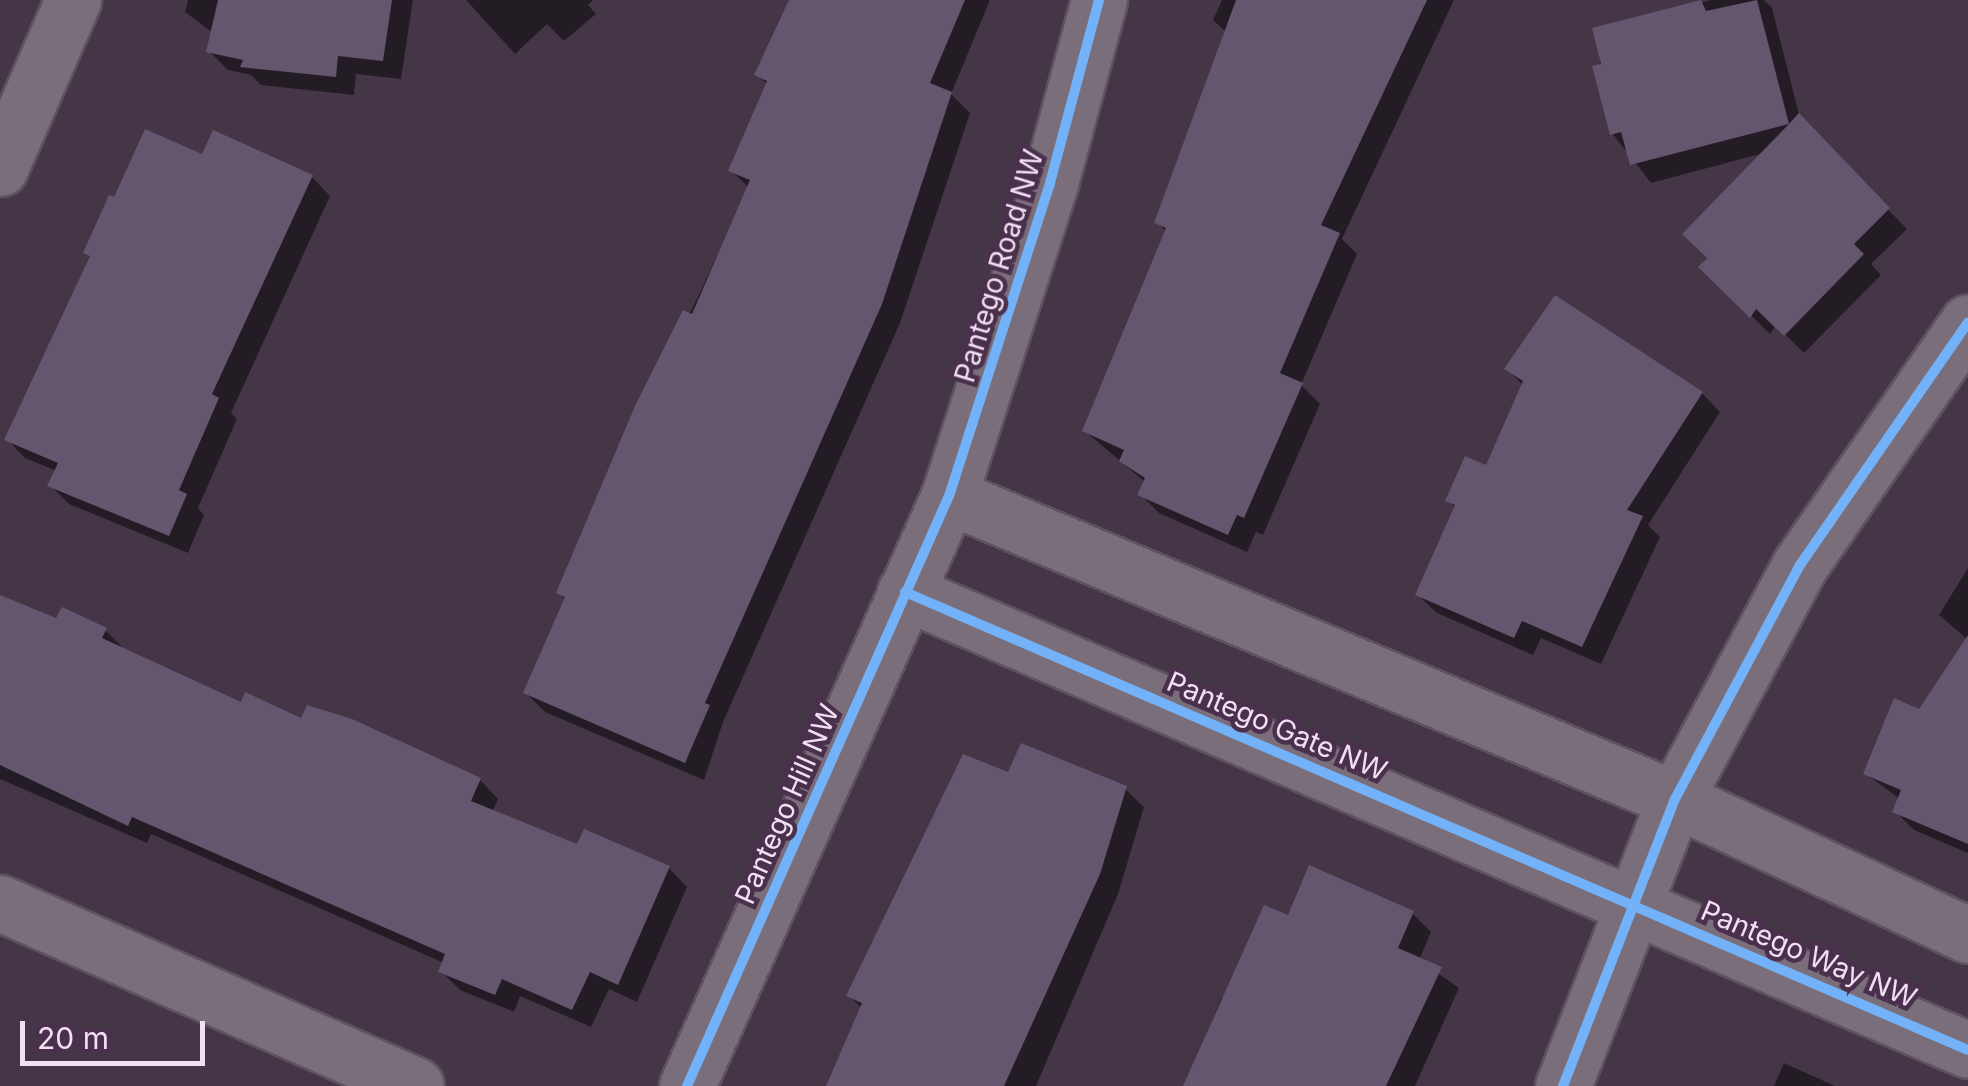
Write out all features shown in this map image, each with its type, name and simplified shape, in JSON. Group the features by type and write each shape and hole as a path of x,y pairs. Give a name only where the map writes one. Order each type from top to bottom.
{"street":[{"path":"0,168 72,0"},
{"name":"Pantego Road NW","path":"939,518 1050,183 1099,0"},
{"path":"1563,1086 1632,902 1676,799 1800,566 1968,322"},
{"path":"939,518 1676,799 1968,935"},
{"name":"Pantego Hill NW","path":"687,1086 939,518"},
{"name":"Pantego Gate NW","path":"905,592 1632,902"},
{"path":"0,902 416,1086"},
{"name":"Pantego Way NW","path":"1632,902 1968,1050"}],"building":[{"path":"218,0 392,0 383,61 338,56 336,77 240,67 243,60 206,52"},
{"path":"789,0 965,0 930,83 952,92 882,304 705,703 710,705 685,763 523,693 565,597 556,593 635,406 683,310 692,314 750,180 728,171 767,81 754,75"},
{"path":"1236,0 1427,0 1321,225 1340,233 1280,373 1303,383 1244,518 1237,515 1228,535 1137,495 1145,478 1119,461 1124,450 1082,431 1166,228 1154,223"},
{"path":"1701,0 1706,11 1757,0 1789,124 1630,165 1621,132 1610,135 1592,66 1601,64 1592,28"},
{"path":"1799,113 1890,208 1854,244 1864,254 1784,336 1756,309 1750,318 1698,267 1707,258 1682,234"},
{"path":"145,129 202,154 213,130 313,175 212,394 219,398 179,490 187,494 169,536 47,486 58,463 4,440 90,256 83,253 109,195 114,197"},
{"path":"1555,295 1703,392 1627,510 1643,516 1582,647 1522,621 1514,638 1415,595 1455,505 1445,501 1465,456 1486,465 1523,381 1504,369"},
{"path":"0,595 56,618 62,607 107,628 102,638 241,702 245,692 301,718 307,705 352,719 481,778 471,801 577,844 584,829 670,866 618,985 590,972 572,1010 502,979 495,995 438,972 445,954 132,817 128,826 0,765"},
{"path":"1968,635 1968,844 1892,812 1901,790 1863,774 1894,698 1919,709"},
{"path":"1021,743 1127,786 1100,874 1004,1086 826,1086 862,1003 846,996 963,754 1008,772"},
{"path":"1309,865 1414,911 1398,948 1442,967 1386,1086 1183,1086 1264,905 1288,915"}],"cycle path":[{"path":"687,1086 949,496 1050,183 1099,0"},
{"path":"1563,1086 1675,799 1800,565 1968,322"},
{"path":"905,592 1968,1050"}]}
